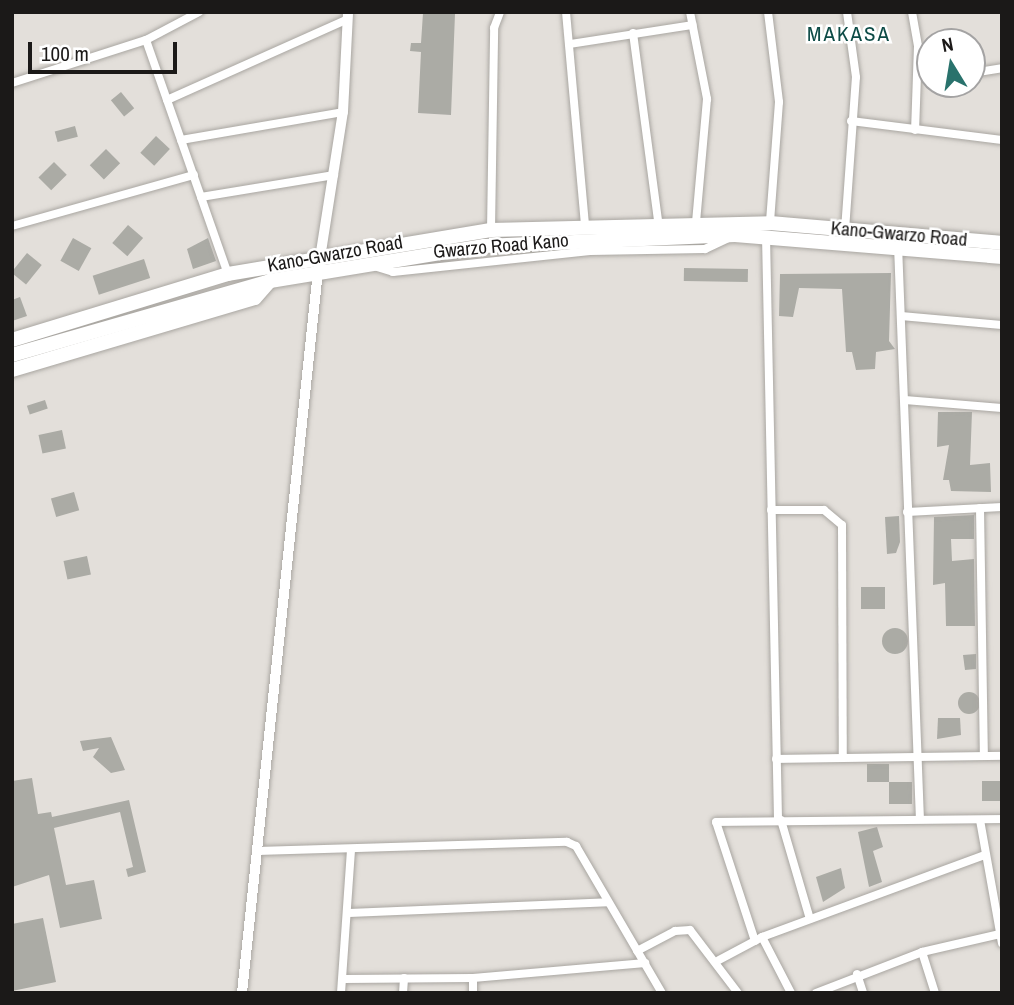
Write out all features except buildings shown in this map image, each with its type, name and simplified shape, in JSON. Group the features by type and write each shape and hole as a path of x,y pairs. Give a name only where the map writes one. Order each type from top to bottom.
{"main road":[{"name":"Kano-Gwarzo Road","path":"12,340 228,274 321,254 491,230 658,221 768,229 845,230 1002,243"},
{"name":"Gwarzo Road Kano","path":"12,355 94,334 270,281 317,271 357,263 562,240 736,234 768,229 1002,257"},
{"path":"12,370 94,334"}],"street":[{"path":"12,83 146,40 199,12"},
{"path":"491,230 494,28 500,12"},
{"path":"566,12 585,224"},
{"path":"690,12 708,99 696,222"},
{"path":"768,12 779,102 768,229 776,758 779,820 810,919"},
{"path":"845,230 856,50 847,12"},
{"path":"912,12 916,63"},
{"path":"167,100 348,16 343,112 317,271 242,993"},
{"path":"570,44 693,25"},
{"path":"633,33 658,221"},
{"path":"146,40 228,274"},
{"path":"915,130 916,98"},
{"path":"181,140 343,112"},
{"path":"852,121 1002,140"},
{"path":"12,226 194,175"},
{"path":"201,197 334,175"},
{"path":"898,245 919,819"},
{"path":"901,316 1002,325"},
{"path":"905,400 1002,408"},
{"path":"907,512 1002,507"},
{"path":"981,508 985,756"},
{"path":"771,510 824,510 842,525 843,758"},
{"path":"776,758 1002,756"},
{"path":"790,993 758,939 714,824 779,820 1002,819"},
{"path":"816,993 857,974 922,952 1001,939 980,820"},
{"path":"257,851 567,842 608,901 662,993"},
{"path":"341,993 349,913 351,850"},
{"path":"719,960 758,939 985,855"},
{"path":"349,913 608,901"},
{"path":"638,951 675,931 690,930 719,960 738,993"},
{"path":"922,952 935,993"},
{"path":"343,979 473,978 645,963"},
{"path":"857,974 863,993"},
{"path":"403,993 404,978"},
{"path":"473,978 473,993"}],"district":[{"name":"MAKASA","path":"849,34"}]}
